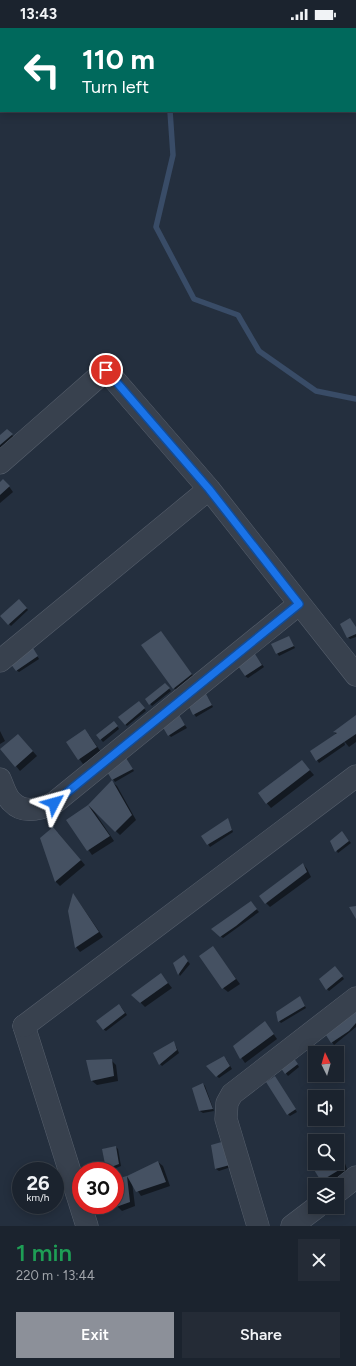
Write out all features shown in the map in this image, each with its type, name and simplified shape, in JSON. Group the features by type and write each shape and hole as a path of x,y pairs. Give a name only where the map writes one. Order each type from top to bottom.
{"street":[{"path":"0,463 106,370 209,489 356,675"},
{"path":"0,661 209,489"},
{"path":"0,779 12,802 24,809 34,810 54,803 299,604"},
{"path":"87,1226 24,1026 356,776"},
{"path":"258,1226 226,1119 227,1103 232,1094 356,998"},
{"path":"344,1186 356,1177"},
{"path":"292,1226 308,1214"}],"building":[{"path":"7,429 13,434 0,445 0,435"},
{"path":"3,479 10,486 0,495 0,482"},
{"path":"19,599 27,608 8,625 0,616"},
{"path":"350,618 356,627 356,634 347,638 340,624"},
{"path":"161,631 192,674 173,689 141,645"},
{"path":"289,636 294,646 276,654 271,644"},
{"path":"33,648 38,656 16,671 10,663"},
{"path":"255,654 262,665 245,676 238,666"},
{"path":"165,683 170,688 149,705 145,699"},
{"path":"206,694 212,705 193,715 188,705"},
{"path":"139,701 145,708 125,725 118,717"},
{"path":"178,713 185,725 168,736 161,724"},
{"path":"356,715 356,734 316,761 310,751 337,733 333,732"},
{"path":"114,721 118,726 100,740 96,735"},
{"path":"85,729 97,747 78,760 66,742"},
{"path":"18,734 33,751 15,767 0,749"},
{"path":"126,758 133,769 112,780 106,770"},
{"path":"302,760 310,770 266,804 258,793"},
{"path":"112,780 132,815 115,832 88,805"},
{"path":"88,805 110,836 87,851 66,820"},
{"path":"228,818 232,830 207,845 201,836"},
{"path":"53,827 81,860 55,882 40,838"},
{"path":"342,831 349,841 335,852 330,841"},
{"path":"303,863 307,872 265,904 259,896"},
{"path":"73,893 99,932 75,948 68,911"},
{"path":"251,901 257,909 236,926 220,937 211,929"},
{"path":"356,906 356,919 349,907"},
{"path":"213,946 236,979 222,989 199,956"},
{"path":"184,955 188,961 178,975 173,963"},
{"path":"335,966 343,976 326,990 319,979"},
{"path":"161,973 168,983 140,1003 131,995"},
{"path":"300,996 305,1006 278,1022 276,1012"},
{"path":"119,1004 125,1013 103,1030 96,1021"},
{"path":"356,1007 356,1023 349,1031 331,1043 324,1032"},
{"path":"265,1021 274,1034 240,1059 233,1046"},
{"path":"174,1041 177,1050 159,1065 153,1053"},
{"path":"291,1054 298,1064 285,1074 278,1064"},
{"path":"224,1056 230,1066 216,1077 206,1066"},
{"path":"112,1059 114,1076 91,1081 86,1060"},
{"path":"275,1076 296,1109 287,1115 266,1082"},
{"path":"203,1083 213,1109 199,1111 192,1088"},
{"path":"225,1141 230,1165 215,1169 211,1145"},
{"path":"116,1146 119,1162 105,1162 102,1149"},
{"path":"158,1161 166,1182 136,1192 127,1176"},
{"path":"314,1170 339,1170 326,1178 319,1178"},
{"path":"127,1176 130,1202 124,1204 124,1177"}],"waterway":[{"path":"170,112 173,155 156,227 194,299 238,315 259,351 316,391 356,399"}],"route":[{"path":"54,803 299,604 209,489 106,370"}]}
